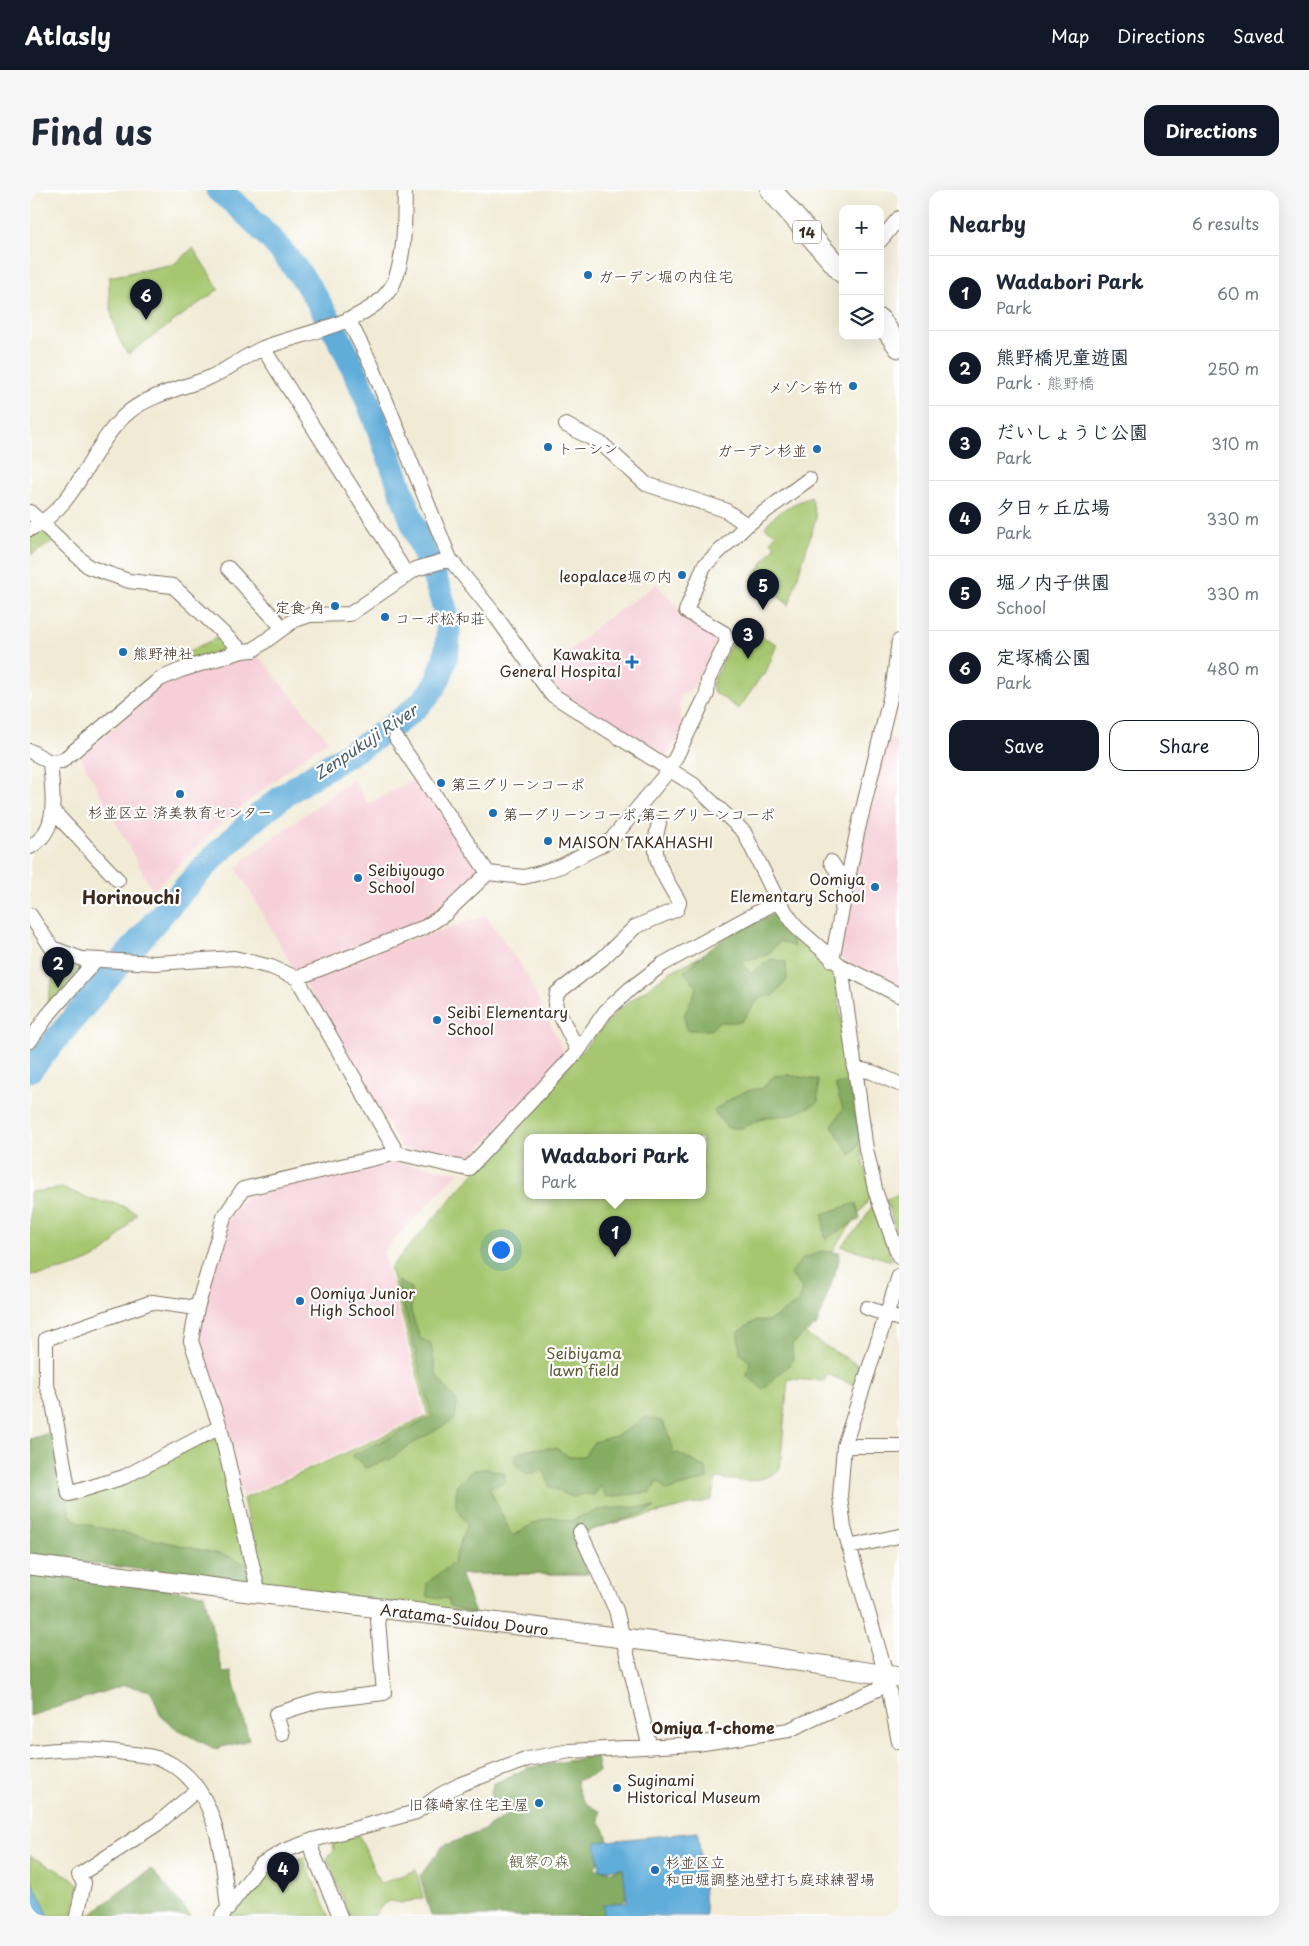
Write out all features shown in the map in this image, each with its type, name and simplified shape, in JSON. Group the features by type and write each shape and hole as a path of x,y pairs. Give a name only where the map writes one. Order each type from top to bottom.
{"main road":[{"name":"14","path":"771,190 839,268"},
{"path":"884,324 899,347"},
{"name":"Aratama-Suidou Douro","path":"30,1565 745,1653 892,1676"}],"street":[{"path":"36,526 65,500 87,472 108,436 129,412 143,403 210,377 264,348 348,319 378,301 392,284 397,273 402,248 405,190"},
{"path":"884,236 899,218"},
{"path":"348,319 372,366 447,560 492,611 550,694 694,785 744,832 778,901 797,928 836,963 899,995"},
{"path":"884,319 899,324"},
{"path":"264,348 412,572"},
{"path":"566,425 602,444 646,484 725,510 747,525"},
{"path":"296,978 425,927 445,914 488,874 524,877 540,873 560,866 611,840 670,769 707,694 708,680 727,641 724,633 686,611 704,566 747,525 809,479"},
{"path":"30,512 36,526 89,567 129,582 173,586 242,651"},
{"path":"30,751 50,762 62,761 160,679 181,670 242,651 253,650 283,628 310,615 350,614 412,572 447,560"},
{"path":"228,568 283,628"},
{"path":"899,641 896,688 858,834 847,886 836,963 866,1149 874,1184 899,1257"},
{"path":"396,738 488,874"},
{"path":"30,847 43,838 51,824 53,811 50,762"},
{"path":"53,811 118,880"},
{"path":"578,1051 555,1005 556,993 602,958 635,927 677,909 679,902 660,870 655,856 654,838 659,823"},
{"path":"831,862 847,886"},
{"path":"259,1594 220,1427 191,1341 197,1308 224,1217 243,1189 397,1153 468,1169 578,1051 605,1012 630,989 663,964 778,901"},
{"path":"30,916 52,948 82,959 136,963 234,958 271,967 296,978 397,1153"},
{"path":"30,1041 48,1015 100,960"},
{"path":"854,1068 872,1072 899,1084"},
{"path":"899,1276 893,1317 844,1446 840,1496 850,1547 892,1676 899,1742"},
{"path":"197,1308 152,1302 46,1339 46,1384 53,1403 69,1494 124,1476 220,1427"},
{"path":"867,1308 893,1317"},
{"path":"844,1446 899,1446"},
{"path":"580,1532 616,1610 650,1748"},
{"path":"850,1547 899,1536"},
{"path":"282,1734 276,1714 318,1701 384,1694 377,1608"},
{"path":"225,1912 260,1865 284,1851 313,1840 416,1812 440,1794 461,1784 528,1759 570,1751 698,1744 789,1730 880,1688 892,1676"},
{"path":"30,1753 63,1749 113,1751 159,1759 185,1774 214,1823 221,1848 225,1912"},
{"path":"77,1916 84,1883 79,1874 157,1824 196,1790"},
{"path":"313,1840 312,1851 340,1916"}],"shaded area":[{"name":"Kawakita General Hospital","path":"657,584 685,616 716,637 714,651 691,690 681,695 679,719 686,723 666,758 556,690 544,673 602,622"},
{"name":"杉並区立 済美教育センター","path":"257,654 328,740 300,760 217,827 153,891 81,758 159,687 188,671"},
{"name":"Oomiya Elementary School","path":"888,736 899,743 899,988 840,958 842,933 861,841"},
{"name":"Seibiyougo School","path":"417,777 482,872 436,915 296,973 237,869 247,857 353,779 368,804"},
{"name":"Seibi Elementary School","path":"486,916 527,975 567,1059 466,1162 403,1149 303,982 379,950"},
{"name":"Oomiya Junior High School","path":"387,1161 459,1172 383,1252 424,1415 243,1496 195,1340 226,1221 247,1196"}],"green space":[{"path":"193,248 219,289 128,354 119,337 112,317 109,277 174,264"},
{"path":"811,497 816,518 789,605 753,577 775,546 771,541 776,534 765,527 780,512"},
{"path":"43,530 54,541 31,555 30,536"},
{"path":"740,626 777,644 765,675 762,675 739,709 713,691 713,682"},
{"path":"221,636 235,649 166,672 193,649"},
{"path":"774,914 789,921 794,947 780,941 767,955 742,961 750,974 772,959 786,962 787,980 773,996 760,997 741,1022 718,1022 711,1030 687,1030 684,1016 697,987 684,972 725,938 748,925"},
{"name":"Seibiyama lawn field","path":"778,917 802,946 836,974 853,1113 872,1195 835,1247 796,1329 863,1368 856,1386 827,1374 824,1381 788,1379 780,1469 765,1478 750,1481 716,1478 711,1500 586,1530 573,1536 588,1574 460,1574 475,1614 263,1584 243,1499 428,1416 390,1268 619,1009 670,972"},
{"path":"57,958 85,965 46,1010"},
{"path":"788,1075 818,1080 818,1103 791,1115 766,1117 742,1128 727,1128 714,1111 742,1093 749,1090 762,1089 774,1076"},
{"path":"861,1081 864,1113 871,1126 851,1155 832,1126 843,1109 835,1084"},
{"path":"63,1188 96,1201 116,1203 137,1213 113,1244 96,1257 52,1272 30,1275 30,1192"},
{"path":"899,1194 899,1241 886,1199"},
{"path":"856,1203 860,1219 825,1239 823,1214"},
{"path":"874,1203 892,1261 841,1246 860,1226"},
{"path":"822,1251 840,1253 816,1327 813,1327 792,1344 793,1361 763,1389 747,1376 750,1362 740,1353 738,1332 755,1321 769,1321 799,1302 802,1288 790,1274 802,1259"},
{"path":"397,1281 411,1288 411,1312 420,1338 431,1344 437,1377 457,1402 455,1419 405,1448 391,1459 365,1468 362,1462 351,1456 432,1417"},
{"path":"646,1417 663,1422 671,1441 673,1454 678,1453 706,1468 707,1479 666,1491 658,1481 651,1492 606,1497 601,1486 594,1495 583,1494 573,1497 550,1487 544,1471 526,1474 516,1465 514,1455 528,1449 556,1448 569,1457 584,1456 594,1442 618,1435"},
{"path":"50,1433 67,1500 120,1483 215,1434 252,1581 30,1556 30,1439"},
{"path":"55,1433 70,1515 80,1523 228,1556 248,1565 250,1583 30,1556 30,1439"},
{"path":"487,1469 504,1473 505,1483 489,1487 512,1536 532,1524 552,1517 570,1521 598,1510 623,1507 655,1507 647,1512 573,1536 588,1574 460,1574 475,1614 449,1606 449,1599 428,1597 427,1583 453,1563 467,1524 456,1507 456,1485 473,1470"},
{"path":"30,1573 204,1594 223,1673 231,1672 249,1740 215,1749 177,1729 161,1716 151,1691 124,1685 30,1716"},
{"name":"観察の森","path":"596,1756 599,1772 576,1781 579,1792 586,1803 600,1811 599,1821 606,1834 607,1845 594,1868 611,1872 623,1867 630,1888 617,1916 431,1916 420,1876 443,1846 482,1831 508,1814 490,1800 493,1784 527,1768"},
{"path":"359,1835 380,1884 416,1870 423,1898 401,1903 390,1901 380,1907 374,1916 350,1916 327,1858 334,1851 333,1843"},
{"path":"30,1856 72,1878 79,1885 72,1916 30,1916"},
{"path":"303,1857 329,1916 229,1916 263,1870"},
{"path":"151,1869 191,1916 88,1916"}],"water":[{"path":"698,1832 706,1916 604,1916 603,1904 627,1902 623,1868 600,1870 596,1842"},
{"path":"30,1876 49,1916 30,1916"}],"waterway":[{"name":"Zenpukuji River","path":"30,1070 152,925 193,879 237,835 285,795 398,722 427,696 436,683 448,642 446,616 439,591 384,442 347,354 316,298 284,254 246,213 218,190"}],"place":[{"name":"ガーデン堀の内住宅","path":"588,275"},
{"name":"定塚橋公園","path":"146,320"},
{"name":"メゾン若竹","path":"853,386"},
{"name":"トーシン","path":"548,447"},
{"name":"ガーデン杉並","path":"817,449"},
{"name":"leopalace堀の内","path":"682,575"},
{"name":"定食 角","path":"335,606"},
{"name":"堀ノ内子供園","path":"763,610"},
{"name":"コーポ松和荘","path":"385,617"},
{"name":"熊野神社","path":"123,652"},
{"name":"だいしょうじ公園","path":"748,659"},
{"name":"Kawakita General Hospital","path":"632,662"},
{"name":"第三グリーンコーポ","path":"441,783"},
{"name":"杉並区立 済美教育センター","path":"180,794"},
{"name":"第一グリーンコーポ,第二グリーンコーポ","path":"493,813"},
{"name":"MAISON TAKAHASHI","path":"548,841"},
{"name":"Seibiyougo School","path":"358,878"},
{"name":"Oomiya Elementary School","path":"875,887"},
{"name":"熊野橋児童遊園","path":"58,988"},
{"name":"Seibi Elementary School","path":"437,1020"},
{"name":"Wadabori Park","path":"615,1257"},
{"name":"Oomiya Junior High School","path":"300,1301"},
{"name":"Suginami Historical Museum","path":"617,1788"},
{"name":"旧篠崎家住宅主屋","path":"539,1803"},
{"name":"杉並区立 和田堀調整池壁打ち庭球練習場","path":"655,1870"},
{"name":"夕日ヶ丘広場","path":"283,1893"}],"district":[{"name":"Horinouchi","path":"131,896"},
{"name":"Omiya 1-chome","path":"713,1727"}]}
